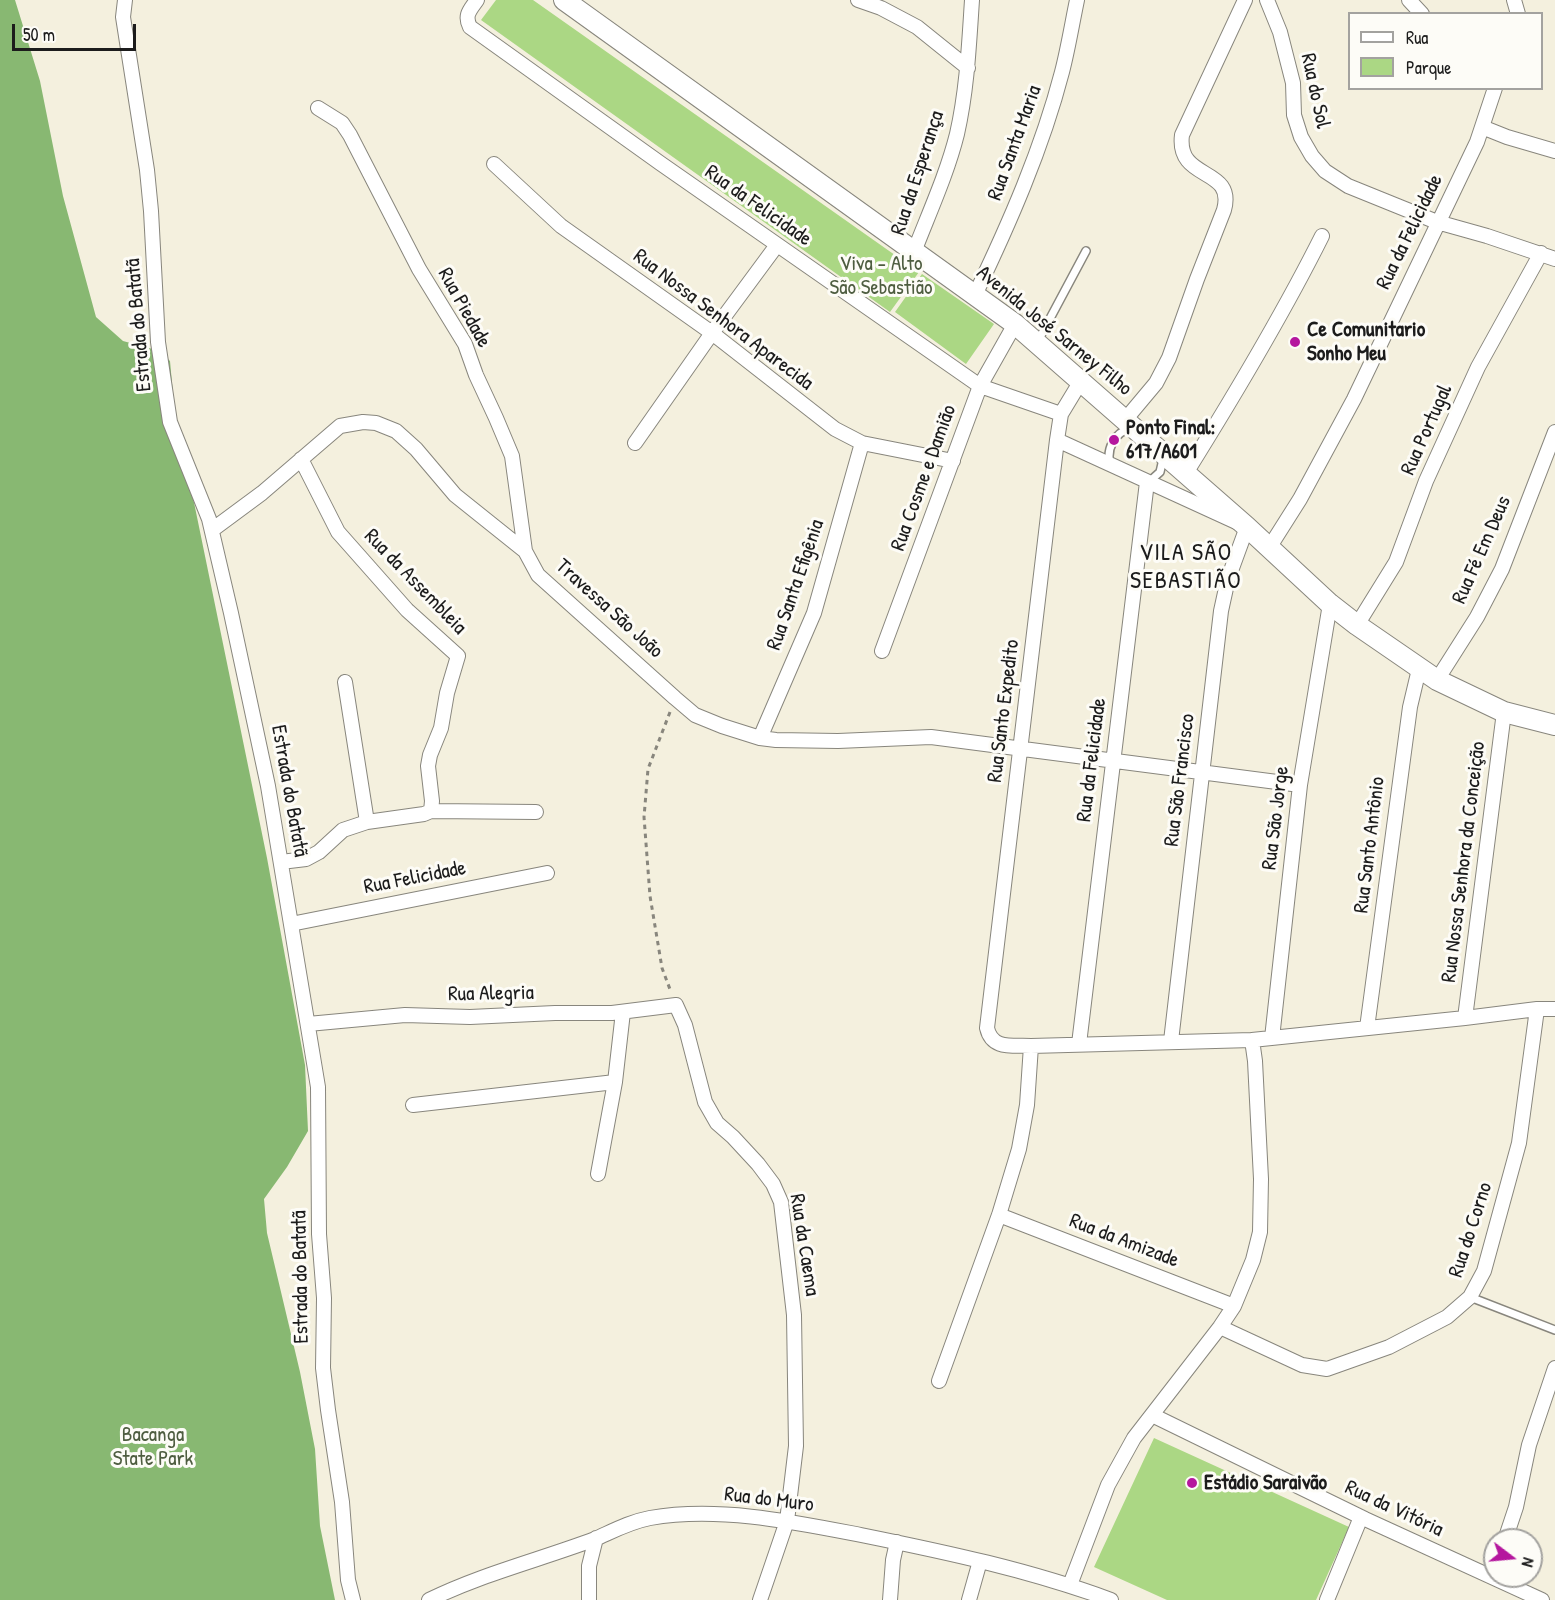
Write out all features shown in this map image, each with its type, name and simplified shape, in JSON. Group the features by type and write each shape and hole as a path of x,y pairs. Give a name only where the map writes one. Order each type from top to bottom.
{"main road":[{"name":"Avenida José Sarney Filho","path":"564,0 1015,324 1247,527 1330,604 1357,625 1437,680 1504,712 1555,725"}],"street":[{"name":"Estrada do Batatã","path":"125,0 123,17 151,211 158,342 170,422 209,519 258,734 318,1087 319,1234 324,1298 323,1368 342,1502 348,1580 353,1600"},
{"name":"Rua da Felicidade","path":"477,0 467,13 466,20 470,27 660,164 980,386 1061,414"},
{"path":"858,0 881,8 917,27 968,68"},
{"name":"Rua da Esperança","path":"914,252 957,133 968,68 972,0"},
{"name":"Rua Santa Maria","path":"975,295 1000,244 1025,182 1062,73 1077,0"},
{"path":"1129,424 1156,382 1168,358 1227,201 1220,185 1212,176 1193,167 1185,159 1180,148 1182,135 1245,0"},
{"name":"Rua do Sol","path":"1267,0 1280,32 1293,83 1294,115 1301,137 1312,156 1325,171 1348,186 1437,222 1555,259"},
{"path":"1409,0 1420,12"},
{"name":"Rua da Felicidade","path":"1269,548 1300,498 1354,399 1482,127 1493,90"},
{"name":"Rua Piedade","path":"318,108 342,123 350,135 419,269 465,345 512,456 525,551"},
{"path":"1482,127 1555,151"},
{"name":"Rua Nossa Senhora Aparecida","path":"494,164 561,226 712,333 836,429 862,443 953,461"},
{"path":"1186,473 1236,393 1322,236"},
{"path":"635,443 777,244"},
{"name":"Rua Portugal","path":"1357,625 1396,562 1426,481 1478,367 1541,254"},
{"name":"Rua Cosme e Damião","path":"882,651 980,386 1015,324"},
{"name":"Rua Santo Expedito","path":"1030,1046 1000,1045 989,1036 987,1028 1057,440 1061,414 1080,381"},
{"name":"Travessa São João","path":"212,530 262,493 340,426 363,422 376,423 396,431 429,461 441,480 455,495 525,551 538,575 695,715 760,738 776,740 838,741 931,737 1021,747"},
{"name":"Rua Fé Em Deus","path":"1437,680 1477,617 1502,569 1555,432"},
{"path":"1057,440 1247,527"},
{"name":"Rua Santa Efigênia","path":"760,738 814,613 862,443"},
{"name":"Rua da Assembleia","path":"301,459 338,532 407,610 458,656 447,693 441,728 428,766 431,810"},
{"name":"Rua da Felicidade","path":"1079,1044 1148,482"},
{"name":"Rua São Francisco","path":"1171,1041 1221,610 1228,579 1247,527"},
{"name":"Rua São Jorge","path":"1272,1038 1300,785 1330,604"},
{"name":"Rua Santo Antônio","path":"1368,1028 1410,707 1419,669"},
{"path":"345,682 367,822"},
{"name":"Rua Nossa Senhora da Conceição","path":"1465,1018 1504,712"},
{"path":"1021,747 1300,785"},
{"path":"281,862 306,859 319,852 343,830 367,822 424,814 431,810 536,812"},
{"name":"Rua Felicidade","path":"291,924 547,873"},
{"name":"Rua Alegria","path":"308,1024 405,1015 470,1017 624,1012 676,1005"},
{"name":"Rua da Caema","path":"676,1005 685,1025 705,1102 717,1123 758,1164 773,1184 781,1203 794,1314 796,1446 787,1521 760,1600"},
{"path":"939,1381 999,1215 1021,1138 1027,1105 1030,1046 1252,1040 1537,1009 1555,1009"},
{"name":"Rua do Corno","path":"1220,1327 1302,1365 1327,1369 1398,1342 1447,1317 1470,1297 1484,1271 1519,1143 1537,1009"},
{"path":"598,1174 615,1082 624,1012"},
{"path":"1070,1585 1108,1485 1134,1438 1220,1327 1234,1306 1253,1260 1260,1232 1260,1156 1252,1040"},
{"path":"413,1105 615,1082"},
{"name":"Rua da Amizade","path":"999,1215 1234,1306"},
{"path":"1509,1528 1516,1508 1529,1445 1555,1368"},
{"name":"Rua da Vitória","path":"1152,1415 1361,1517 1483,1568"},
{"name":"Rua do Muro","path":"429,1600 471,1580 596,1538 630,1522 652,1517 710,1514 787,1521 897,1542 981,1561 1070,1585 1111,1600"},
{"path":"1326,1600 1361,1517"},
{"path":"589,1600 589,1566 596,1538"},
{"path":"890,1600 893,1560 897,1542"},
{"path":"969,1600 981,1561"},
{"name":"Rua da Vitória","path":"1521,1588 1542,1600"}],"lane":[{"path":"1037,343 1086,251"},
{"path":"1110,464 1109,454 1114,440 1129,424"},
{"path":"1148,482 1155,479 1160,472 1163,463 1161,452"},
{"path":"1470,1297 1555,1330"}],"path":[{"path":"675,698 648,769 644,817 650,896 656,938 662,968 676,1005"}],"green space":[{"name":"Bacanga State Park","path":"0,0 15,0 40,81 63,196 96,317 123,341 160,351 170,361 174,405 267,858 305,1065 308,1131 287,1167 264,1199 267,1233 300,1372 315,1449 320,1526 335,1600 0,1600"},
{"name":"Viva - Alto São Sebastião","path":"496,0 533,0 919,272 890,312 481,20"},
{"path":"922,274 994,324 966,364 895,312"},
{"name":"Estádio Saraivão","path":"1154,1438 1349,1527 1316,1600 1167,1600 1094,1567"}],"place":[{"name":"Ce Comunitario Sonho Meu","path":"1295,342"},
{"name":"Ponto Final: 617/A601","path":"1114,440"},
{"name":"Estádio Saraivão","path":"1192,1483"}],"district":[{"name":"VILA SÃO SEBASTIÃO","path":"1186,568"}]}
